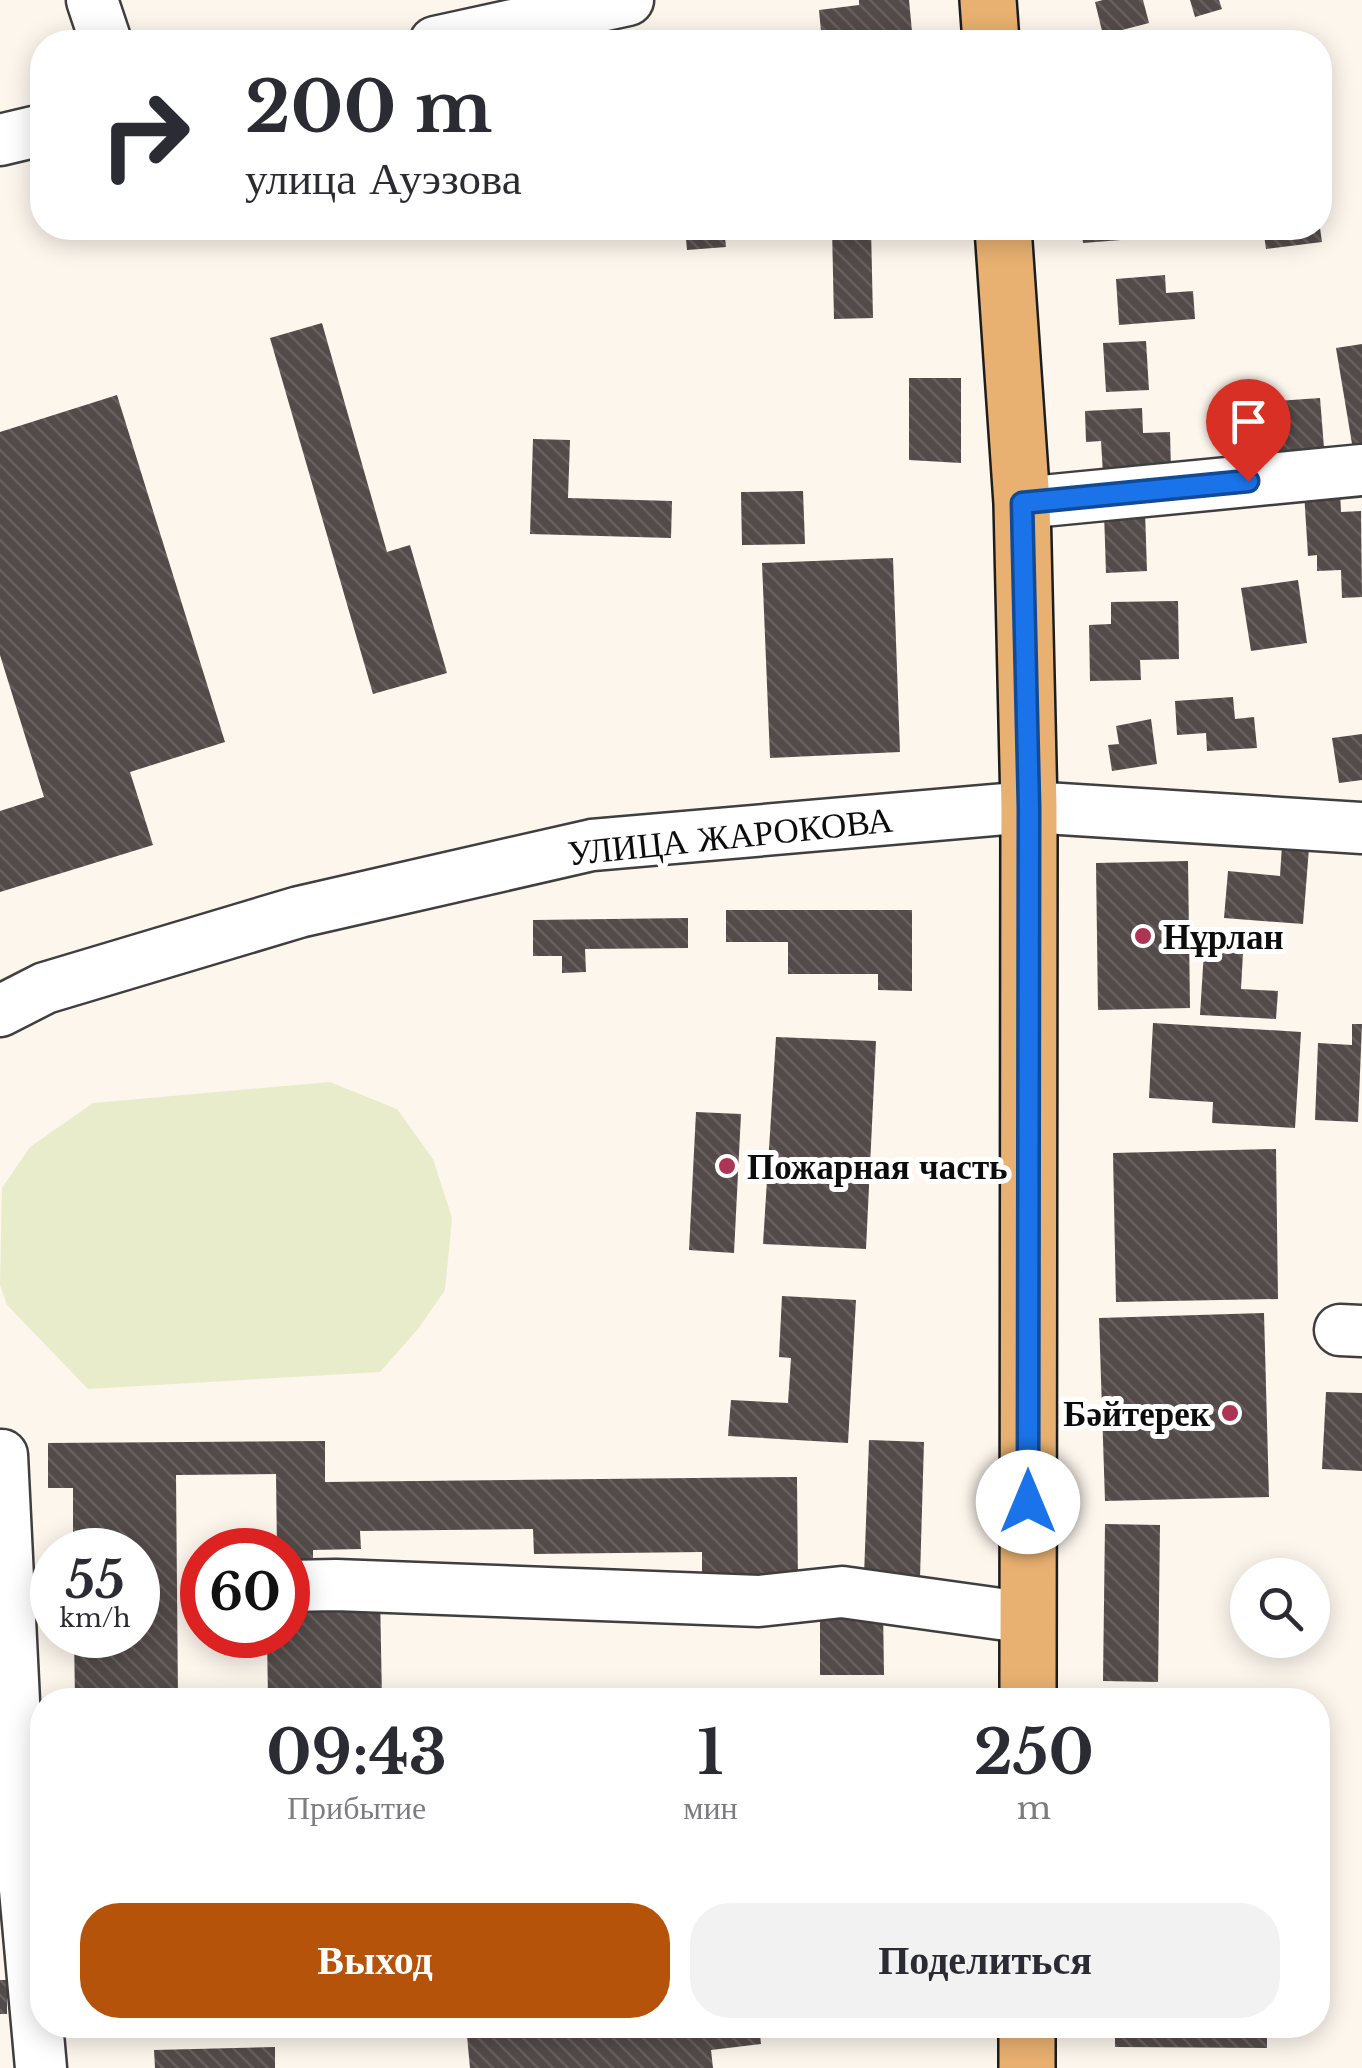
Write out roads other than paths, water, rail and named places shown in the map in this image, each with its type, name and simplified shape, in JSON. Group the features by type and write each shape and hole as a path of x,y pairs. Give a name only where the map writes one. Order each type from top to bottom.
{"main road":[{"path":"988,0 990,30"},
{"path":"1004,240 1022,503 1029,808 1028,1688"},
{"path":"1028,2038 1028,2068"}],"street":[{"path":"92,0 102,30"},
{"path":"490,30 628,0"},
{"path":"0,140 30,133"},
{"path":"1022,503 1362,470"},
{"name":"УЛИЦА ЖАРОКОВА","path":"0,1011 45,988 299,912 592,845 1029,808 1362,828"},
{"path":"2,1454 4,1627 30,1945"},
{"path":"310,1585 758,1601 842,1592 1028,1618"},
{"path":"38,2038 41,2068"}],"place":[{"name":"Нұрлан","path":"1143,936"},
{"name":"Пожарная часть","path":"727,1166"},
{"name":"Бәйтерек","path":"1230,1413"}]}
